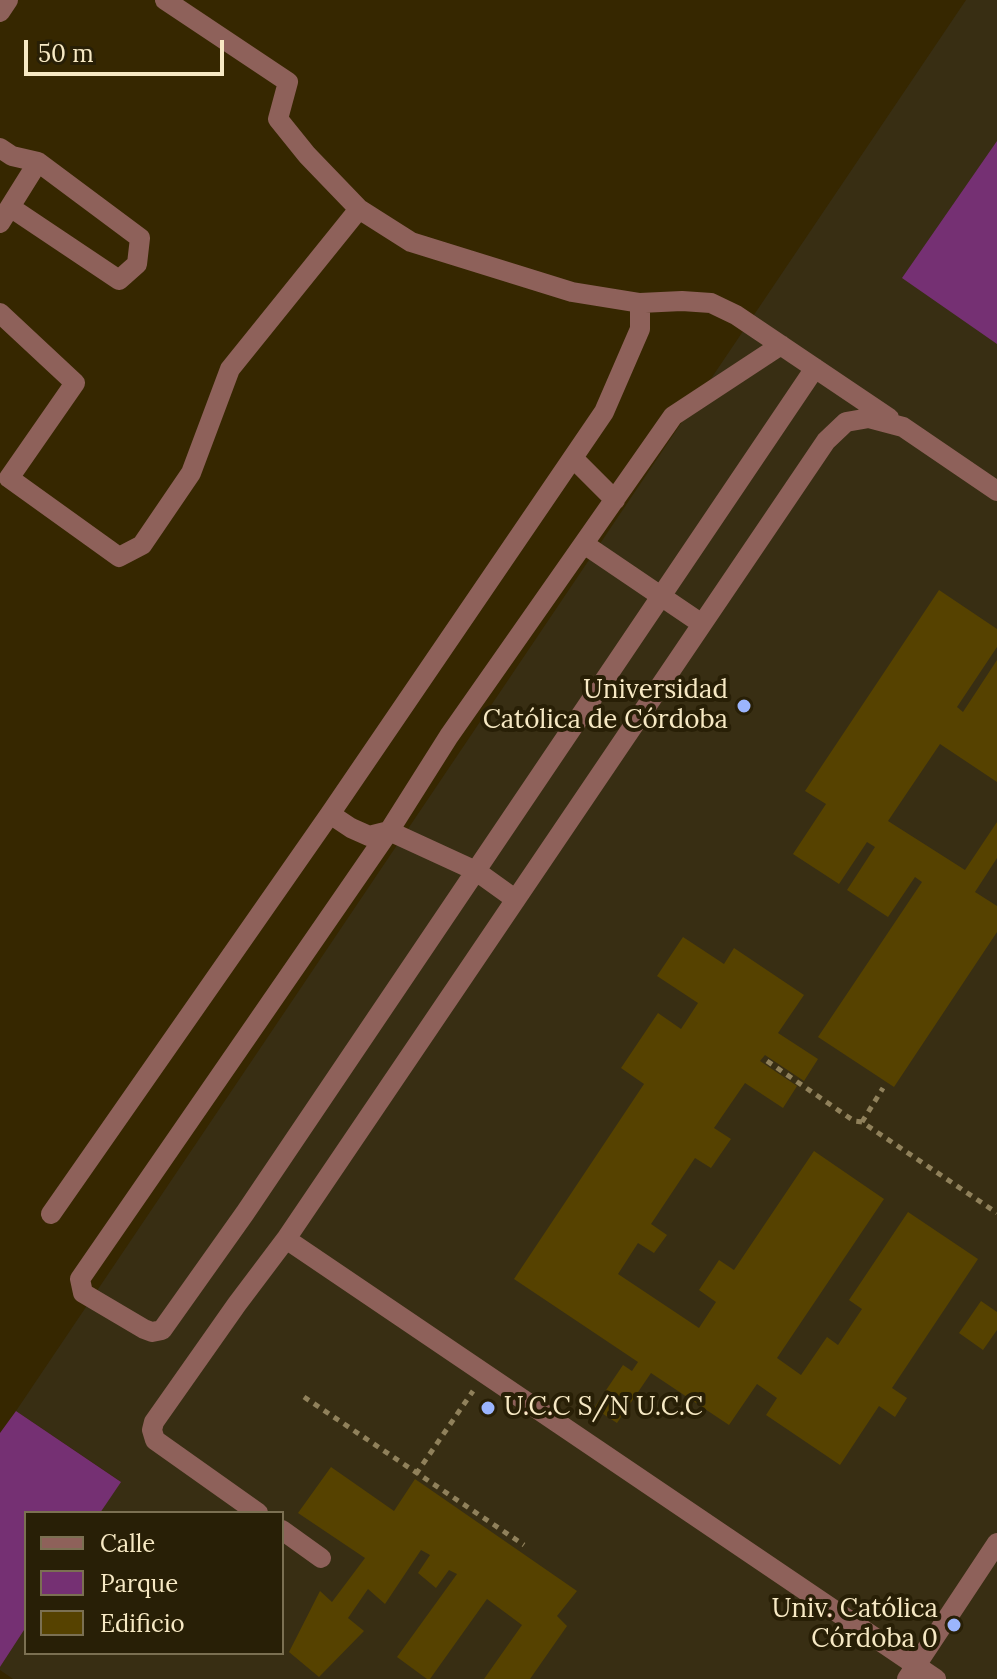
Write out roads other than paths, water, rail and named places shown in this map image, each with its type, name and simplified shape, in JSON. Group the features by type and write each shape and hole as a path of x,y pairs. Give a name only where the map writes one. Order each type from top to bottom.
{"street":[{"path":"0,12 8,0"},
{"path":"165,0 288,82 278,119 307,155 359,209 411,242 572,292 640,303 711,303 736,315 997,491"},
{"path":"0,148 12,156 38,162 140,238 137,264 119,280 5,215 38,162"},
{"path":"0,313 75,383 9,478 119,557 142,545 191,473 230,369 359,209"},
{"path":"51,1214 330,814 604,412 640,329 640,303"},
{"path":"781,345 673,416 449,736 389,831 80,1279 83,1293 144,1329 152,1332 162,1330 245,1213 815,368"},
{"path":"255,1511 155,1440 152,1430 154,1422 286,1239 826,441 846,422 869,418 903,427"},
{"path":"573,458 615,500"},
{"path":"584,544 702,624"},
{"path":"330,814 369,836 389,831 476,871 515,899"},
{"path":"286,1239 911,1672 936,1679"},
{"path":"284,1531 321,1558"},
{"path":"911,1672 997,1543"}],"place":[{"name":"Universidad Católica de Córdoba","path":"744,706"},
{"name":"U.C.C S/N U.C.C","path":"488,1408"},
{"name":"Univ. Católica Córdoba 0","path":"954,1625"}]}
